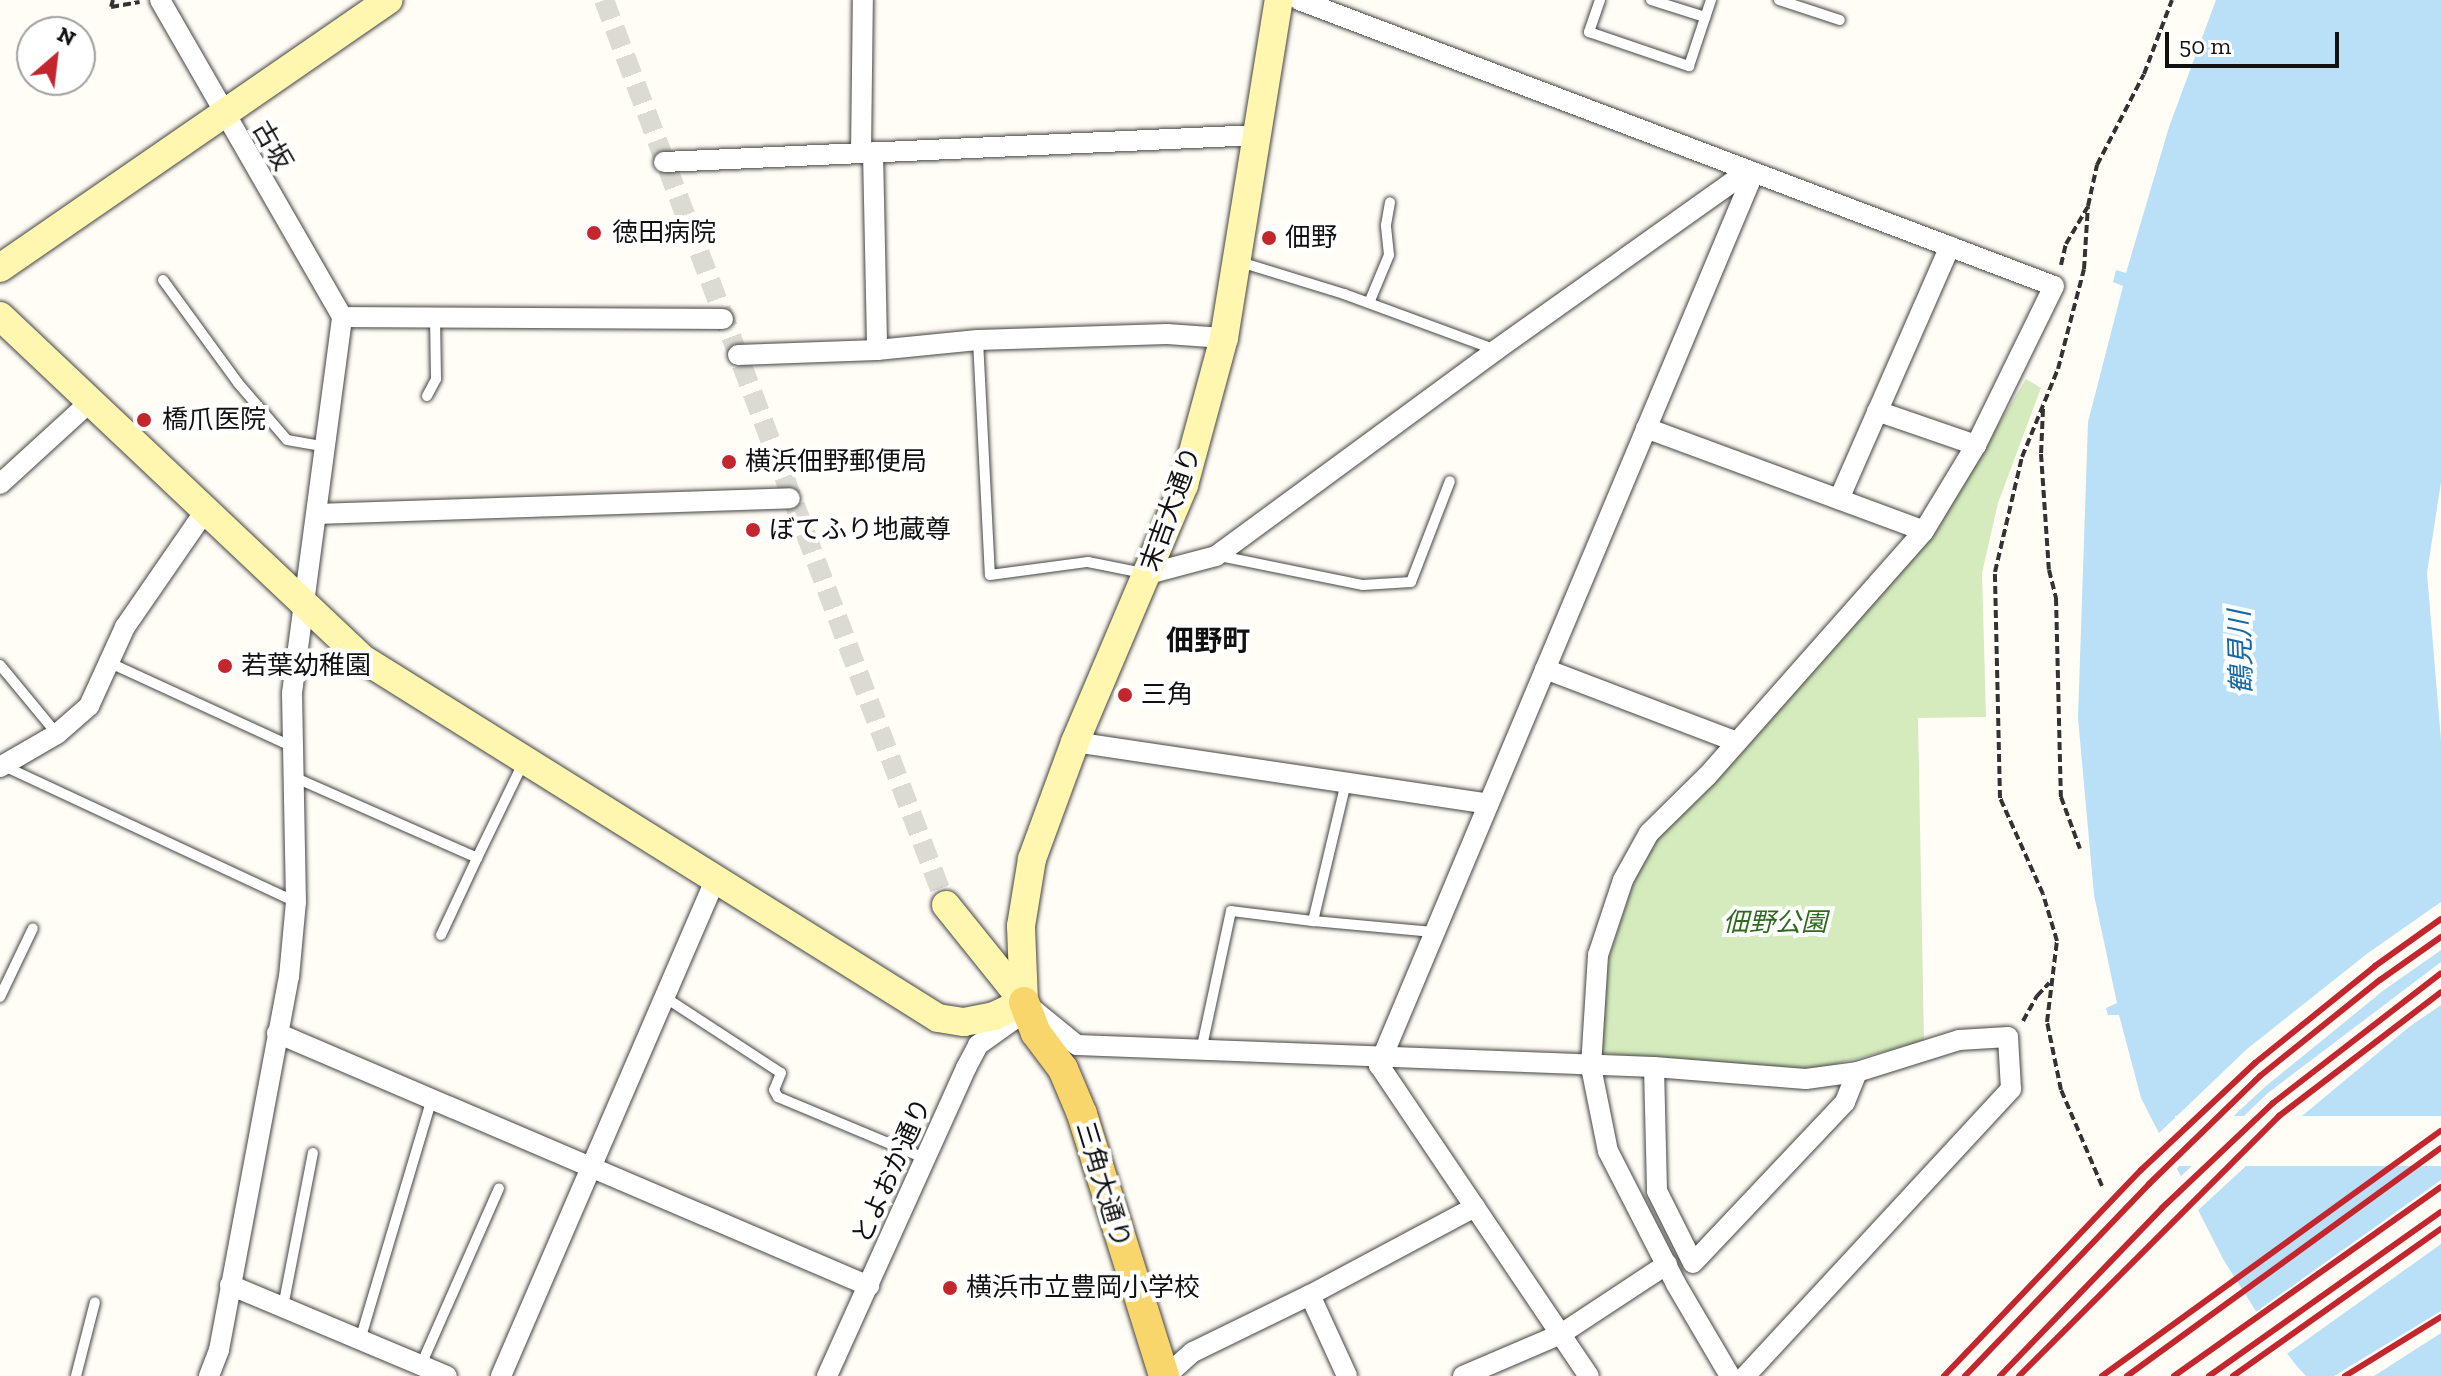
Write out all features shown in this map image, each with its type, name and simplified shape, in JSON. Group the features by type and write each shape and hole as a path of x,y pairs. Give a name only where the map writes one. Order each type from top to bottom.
{"main road":[{"name":"三角大通り","path":"1024,1002 1036,1033 1063,1069 1082,1114 1165,1376"}],"street":[{"name":"古坂","path":"160,0 342,317"},
{"path":"0,268 222,112 389,0"},
{"path":"863,0 877,350"},
{"name":"末吉大通り","path":"1024,1002 1021,926 1024,895 1040,835 1075,742 1184,485 1224,338 1279,0"},
{"path":"1299,0 2054,286 1976,445 1924,531 1737,742 1649,833 1623,880 1598,955 1591,1067 1608,1151 1730,1376"},
{"path":"664,162 1259,135"},
{"path":"1148,574 1216,556 1496,350 1748,171"},
{"path":"1589,1376 1379,1065 1749,184 1748,171"},
{"path":"1839,499 1950,246"},
{"path":"0,316 360,657 938,1018 964,1022 994,1016 1024,1002"},
{"path":"209,1376 219,1350 289,977 296,902 296,749 292,693 306,607 342,317 723,319"},
{"path":"738,355 877,350 978,340 1167,334 1224,338"},
{"path":"0,484 91,401"},
{"path":"1877,411 1976,445"},
{"path":"1646,428 1924,531"},
{"path":"318,514 790,498"},
{"path":"2,766 57,734 89,706 125,627 205,511"},
{"path":"1545,669 1737,742"},
{"path":"1075,742 1488,804"},
{"path":"501,1376 716,878"},
{"path":"946,905 1024,1002 1077,1045 1381,1059 1654,1067 1806,1079 1857,1072 1959,1040 2008,1037 2011,1089 1745,1376"},
{"name":"とよおか通り","path":"827,1376 978,1045 1013,1020 1024,1002"},
{"path":"277,1033 869,1286"},
{"path":"1654,1067 1657,1191 1693,1263 1845,1102 1857,1072"},
{"path":"1165,1376 1193,1352 1310,1295 1475,1207"},
{"path":"1463,1376 1561,1334 1667,1264"},
{"path":"230,1285 447,1376"},
{"path":"1310,1295 1347,1376"}],"lane":[{"path":"1600,0 1589,32 1689,66 1711,0"},
{"path":"1651,0 1705,17"},
{"path":"1779,0 1840,20"},
{"path":"1369,303 1389,255 1386,225 1390,202"},
{"path":"1238,262 1369,303 1496,350"},
{"path":"163,280 238,383 287,440 326,447"},
{"path":"427,396 436,379 435,318"},
{"path":"978,340 990,575 1088,562 1148,574"},
{"path":"1216,556 1363,585 1411,582 1450,481"},
{"path":"108,662 296,749"},
{"path":"0,665 57,734"},
{"path":"441,935 524,761"},
{"path":"2,766 296,902"},
{"path":"296,778 477,858"},
{"path":"1313,921 1346,783"},
{"path":"1201,1051 1231,911 1434,932"},
{"path":"0,997 33,928"},
{"path":"666,998 781,1073 774,1090 778,1097 926,1159"},
{"path":"360,1340 432,1099"},
{"path":"283,1307 313,1153"},
{"path":"421,1365 499,1188"},
{"path":"76,1376 95,1302"}],"path":[{"path":"113,0 111,7 152,0"},
{"path":"2102,1186 2061,1090 2047,1022 2056,958 2054,929 2043,894 2000,798 1995,620 1997,556 2022,457 2058,369 2084,269 2088,206 2097,165 2144,74 2172,0"},
{"path":"2060,267 2066,244 2088,206"},
{"path":"2043,406 2041,454 2049,570 2056,598 2061,797 2080,849"},
{"path":"2008,1037 2027,1017 2037,996 2051,981"}],"green space":[{"name":"佃野公園","path":"2026,379 2041,388 1998,503 1982,573 1986,717 1918,718 1924,1041 1813,1070 1598,1053 1609,957 1633,884 1658,833 1959,490"}],"water":[{"name":"鶴見川","path":"2216,0 2441,0 2441,482 2427,573 2441,740 2441,1376 2306,1376 2295,1364 2257,1313 2223,1259 2141,1098 2119,1015 2108,1015 2106,1008 2117,1003 2094,895 2078,718 2088,422 2123,286 2113,282 2116,270 2126,273 2169,127"}],"pier":[{"path":"2441,902 2441,950 2384,990 2266,1086 2173,1172 2156,1136 2247,1049 2368,953"},
{"path":"2441,962 2441,1005 2409,1027 2285,1130 2195,1213 2177,1180 2268,1093"},
{"path":"2175,1116 2441,1116 2441,1166 2175,1166"},
{"path":"2441,1180 2441,1244 2284,1356 2253,1314"},
{"path":"2441,1311 2441,1333 2374,1376 2334,1376"}],"tunnel":[{"path":"604,0 946,905"}],"railway":[{"path":"1944,1376 2141,1170 2255,1063 2375,966 2441,919"},
{"path":"1965,1376 2149,1184 2260,1076 2380,980 2441,937"},
{"path":"2000,1376 2162,1208 2273,1103 2441,973"},
{"path":"2019,1376 2279,1116 2441,992"},
{"path":"2102,1376 2441,1131"},
{"path":"2127,1376 2441,1148"},
{"path":"2174,1376 2441,1187"},
{"path":"2209,1376 2441,1212"},
{"path":"2233,1376 2441,1229"},
{"path":"2345,1376 2441,1317"}],"place":[{"name":"徳田病院","path":"594,233"},
{"name":"佃野","path":"1269,238"},
{"name":"橋爪医院","path":"144,420"},
{"name":"横浜佃野郵便局","path":"729,462"},
{"name":"ぼてふり地蔵尊","path":"753,530"},
{"name":"若葉幼稚園","path":"225,666"},
{"name":"三角","path":"1125,695"},
{"name":"横浜市立豊岡小学校","path":"950,1288"}],"district":[{"name":"佃野町","path":"1208,641"}]}
